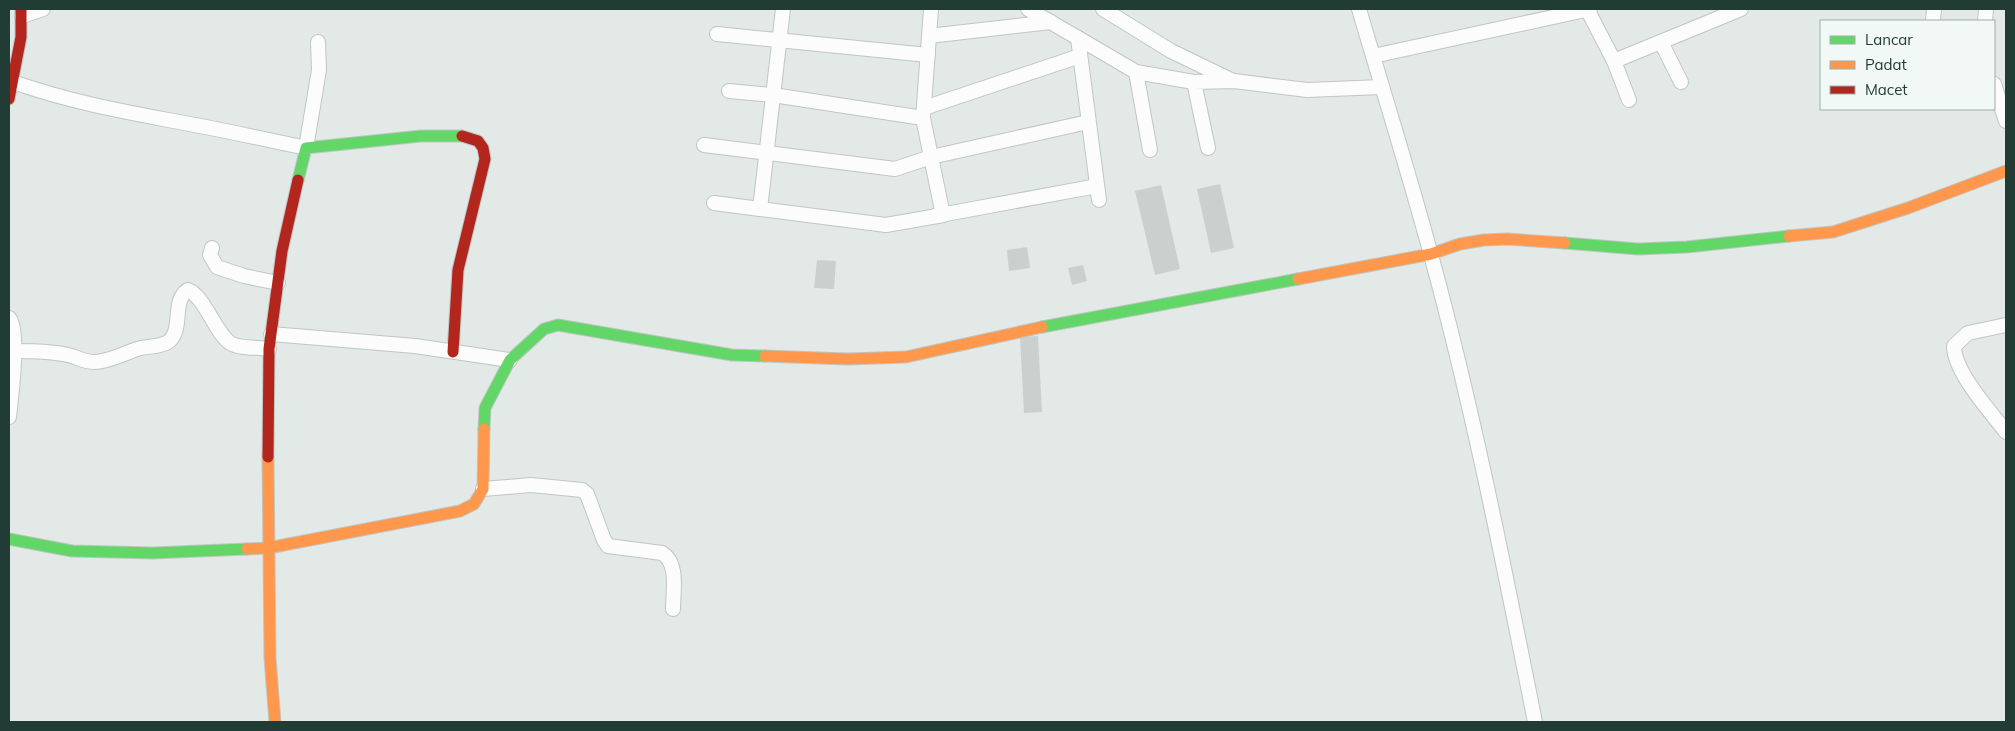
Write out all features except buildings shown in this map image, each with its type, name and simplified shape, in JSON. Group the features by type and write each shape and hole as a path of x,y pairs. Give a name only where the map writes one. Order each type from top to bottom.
{"street":[{"path":"9,99 22,13 43,9"},
{"path":"760,209 783,9"},
{"path":"931,9 924,113 943,215"},
{"path":"1028,9 1136,72 1194,82 1234,81 1307,90 1382,87"},
{"path":"1103,9 1171,51 1234,81"},
{"path":"1359,9 1431,254 1495,522 1535,722"},
{"path":"1373,56 1588,9 1614,61 1630,100"},
{"path":"1614,61 1741,9"},
{"path":"929,36 1051,22"},
{"path":"717,34 928,55"},
{"path":"714,203 886,225 1098,193 1078,38"},
{"path":"275,722 270,658 268,548 269,349 282,252 306,148 319,70 318,42"},
{"path":"1661,42 1681,82"},
{"path":"729,91 924,113 1080,56"},
{"path":"1136,72 1150,150"},
{"path":"13,82 55,97 128,114 166,119 306,148 433,135 462,135 476,139 484,148 485,159 458,270 453,352"},
{"path":"1194,82 1208,148"},
{"path":"1995,87 2006,120"},
{"path":"704,145 895,169 931,157 1088,122"},
{"path":"9,539 72,551 153,553 268,548 460,511 474,504 484,489 485,408 510,360 544,329 558,325 732,355 847,359 906,357 1036,328 1431,254 1460,244 1484,240 1516,240 1638,250 1687,247 1832,232 1908,208 2006,172"},
{"path":"908,222 943,215"},
{"path":"212,248 210,255 217,267 244,276 278,283"},
{"path":"14,351 68,355 80,360 95,362 168,342 175,333 178,308 185,292 188,290 196,296 213,323 231,343 241,347 269,349"},
{"path":"9,318 13,324 14,351 9,417"},
{"path":"2006,325 1968,333 1954,346 1954,354 1964,374 2006,432"},
{"path":"272,334 415,346 510,360"},
{"path":"484,489 531,484 582,490 587,494 608,546 662,553 667,556 671,562 674,576 673,609"}],"traffic: fast":[{"path":"298,180 306,148 421,136 462,136"},
{"path":"1565,243 1638,249 1687,247 1789,236"},
{"path":"1042,327 1298,279"},
{"path":"484,429 485,408 510,360 544,329 558,325 732,355 765,356"},
{"path":"9,539 72,551 153,553 247,549"}],"traffic: slow":[{"path":"1789,236 1833,232 1908,208 2006,171"},
{"path":"1298,279 1431,254 1460,244 1484,240 1507,239 1565,243"},
{"path":"765,356 847,359 906,357 1042,327"},
{"path":"247,549 268,548 460,511 474,504 483,489 484,429"},
{"path":"268,457 270,658 275,722"}],"traffic: jam":[{"path":"9,99 21,37 21,9"},
{"path":"453,352 458,270 485,159 483,148 478,141 462,136"},
{"path":"268,457 269,349 282,251 298,180"}]}
